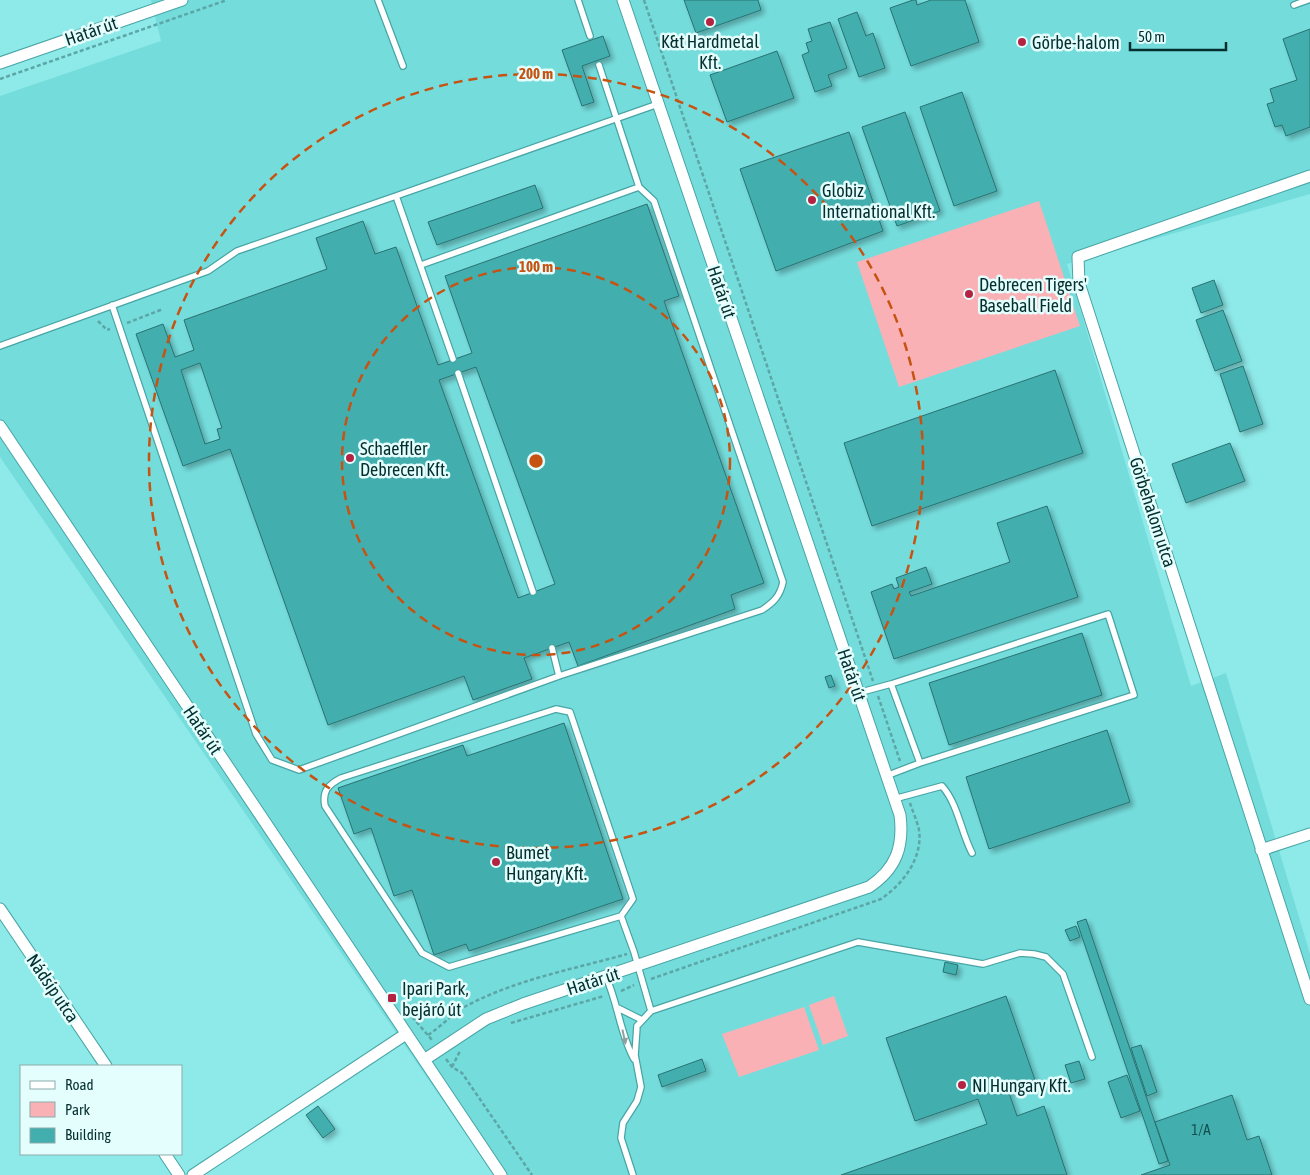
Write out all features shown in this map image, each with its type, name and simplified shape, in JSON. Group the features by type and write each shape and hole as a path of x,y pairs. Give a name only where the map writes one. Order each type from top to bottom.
{"street":[{"name":"Határ út","path":"0,63 182,0"},
{"name":"Határ út","path":"424,1060 486,1019 523,1004 869,887 881,879 897,860 901,847 902,831 894,799 623,0"},
{"name":"Görbehalom utca","path":"1310,176 1078,257 1079,283 1310,999"},
{"name":"Határ út","path":"0,426 501,1175"},
{"path":"1261,850 1310,834"},
{"name":"Nádsíp utca","path":"0,909 105,1065"},
{"path":"193,1175 406,1034"},
{"path":"166,1155 180,1175"}],"lane":[{"path":"378,0 403,66"},
{"path":"578,0 590,36"},
{"path":"1294,5 1308,0"},
{"path":"112,305 256,734 272,760 299,770 559,676 762,610 774,602 784,582 654,201 639,188 599,65"},
{"path":"0,346 208,272 237,251 658,104"},
{"path":"421,265 639,188"},
{"path":"396,196 453,359"},
{"path":"458,373 533,592"},
{"path":"858,693 1108,614 1134,695 920,763 886,776"},
{"path":"552,648 559,676"},
{"path":"891,684 920,763"},
{"path":"556,709 570,712 633,899 621,916 449,966 422,953 325,806 323,798 325,790 330,784 341,778 556,709"},
{"path":"894,799 942,786 950,795 962,834 972,853"},
{"path":"621,916 634,952 651,1011"},
{"path":"633,1175 621,1138 623,1123 637,1102 641,1087 636,1063 637,1026 642,1020 651,1011 858,942 983,964 1020,953 1046,957 1063,974 1092,1057"},
{"path":"606,977 618,1008 626,1045 636,1063"},
{"path":"618,1008 642,1020"}],"path":[{"path":"0,79 227,0"},
{"path":"644,0 903,770"},
{"path":"97,320 103,323 107,330 163,309"},
{"path":"507,1024 613,993 881,899 896,889 909,872 916,852 919,830 908,794"},
{"path":"428,1035 467,1005 502,990 553,973 634,952"},
{"path":"468,1046 460,1050 452,1067 462,1073 532,1175"}],"shaded area":[{"path":"151,0 1310,0 1310,194 1067,264 1191,686 1226,673 1310,954 1310,1175 494,1175 0,457 0,96 161,41"}],"green space":[{"name":"Debrecen Tigers' Baseball Field","path":"1039,201 1080,326 899,387 857,262"},
{"path":"834,996 848,1036 823,1045 809,1005"},
{"path":"804,1007 819,1050 739,1077 722,1034"}],"building":[{"name":"K&t Hardmetal Kft.","path":"684,0 758,0 761,10 696,33"},
{"path":"916,0 917,5 931,0 965,0 979,42 911,66 890,8"},
{"path":"857,12 866,36 873,33 885,68 859,77 838,19"},
{"path":"830,22 847,68 828,75 832,86 815,92 802,55 809,52 806,43 812,41 808,29"},
{"path":"1310,29 1310,127 1286,136 1282,125 1275,127 1267,104 1274,102 1270,89 1297,80 1283,39"},
{"path":"603,36 610,56 582,66 594,102 582,106 562,50"},
{"path":"777,51 794,98 727,122 710,75"},
{"path":"962,92 997,191 954,206 920,107"},
{"path":"905,112 940,211 897,226 862,127"},
{"name":"Globiz International Kft.","path":"849,132 883,231 776,271 740,169"},
{"path":"535,185 543,208 437,245 428,222"},
{"name":"Schaeffler Debrecen Kft.","path":"647,204 679,296 664,301 764,583 731,595 735,609 578,666 569,642 524,658 532,679 473,700 464,676 328,725 230,449 183,466 136,334 163,324 175,357 194,350 184,320 327,269 316,238 363,221 375,254 396,247 438,365 472,353 445,276","holes":["200,363 222,428 217,429 220,439 205,444 181,370","476,367 555,584 518,598 439,380"]},
{"path":"1214,280 1223,305 1201,313 1192,288"},
{"path":"1223,310 1242,361 1215,371 1196,320"},
{"path":"1243,366 1263,424 1240,432 1220,374"},
{"path":"1055,370 1083,453 872,526 844,443"},
{"path":"1230,443 1245,481 1186,503 1172,464"},
{"path":"1047,506 1078,597 894,659 871,592 892,584 894,589 899,587 896,578 926,567 932,584 909,592 911,596 1010,562 997,523"},
{"path":"1082,633 1102,695 949,745 929,683"},
{"path":"831,675 835,686 829,688 825,677"},
{"name":"Bumet Hungary Kft.","path":"564,723 623,899 469,951 466,944 434,955 412,890 394,896 371,828 354,834 338,788 463,745 467,756"},
{"path":"1107,730 1130,802 989,849 966,777"},
{"path":"1086,919 1168,1161 1159,1164 1077,922"},
{"path":"1076,926 1080,937 1070,941 1065,930"},
{"path":"945,962 958,965 956,975 943,972"},
{"name":"NI Hungary Kft.","path":"1006,996 1035,1080 1008,1090 1017,1116 1044,1106 1067,1175 841,1175 987,1124 978,1099 915,1121 886,1038"},
{"path":"1141,1045 1157,1092 1147,1096 1131,1048"},
{"path":"702,1059 706,1071 662,1087 658,1075"},
{"path":"1079,1061 1085,1079 1071,1083 1065,1065"},
{"path":"1127,1075 1140,1111 1121,1118 1108,1082"},
{"path":"1232,1095 1247,1140 1259,1136 1272,1175 1141,1175 1170,1165 1155,1122"},
{"path":"318,1106 335,1129 323,1138 306,1115"}],"place":[{"name":"K&t Hardmetal Kft.","path":"710,22"},
{"name":"Görbe-halom","path":"1022,42"},
{"name":"Globiz International Kft.","path":"812,200"},
{"name":"Debrecen Tigers' Baseball Field","path":"969,294"},
{"name":"Schaeffler Debrecen Kft.","path":"350,458"},
{"name":"Bumet Hungary Kft.","path":"496,862"},
{"name":"Ipari Park, bejáró út","path":"392,998"},
{"name":"NI Hungary Kft.","path":"962,1085"}]}
